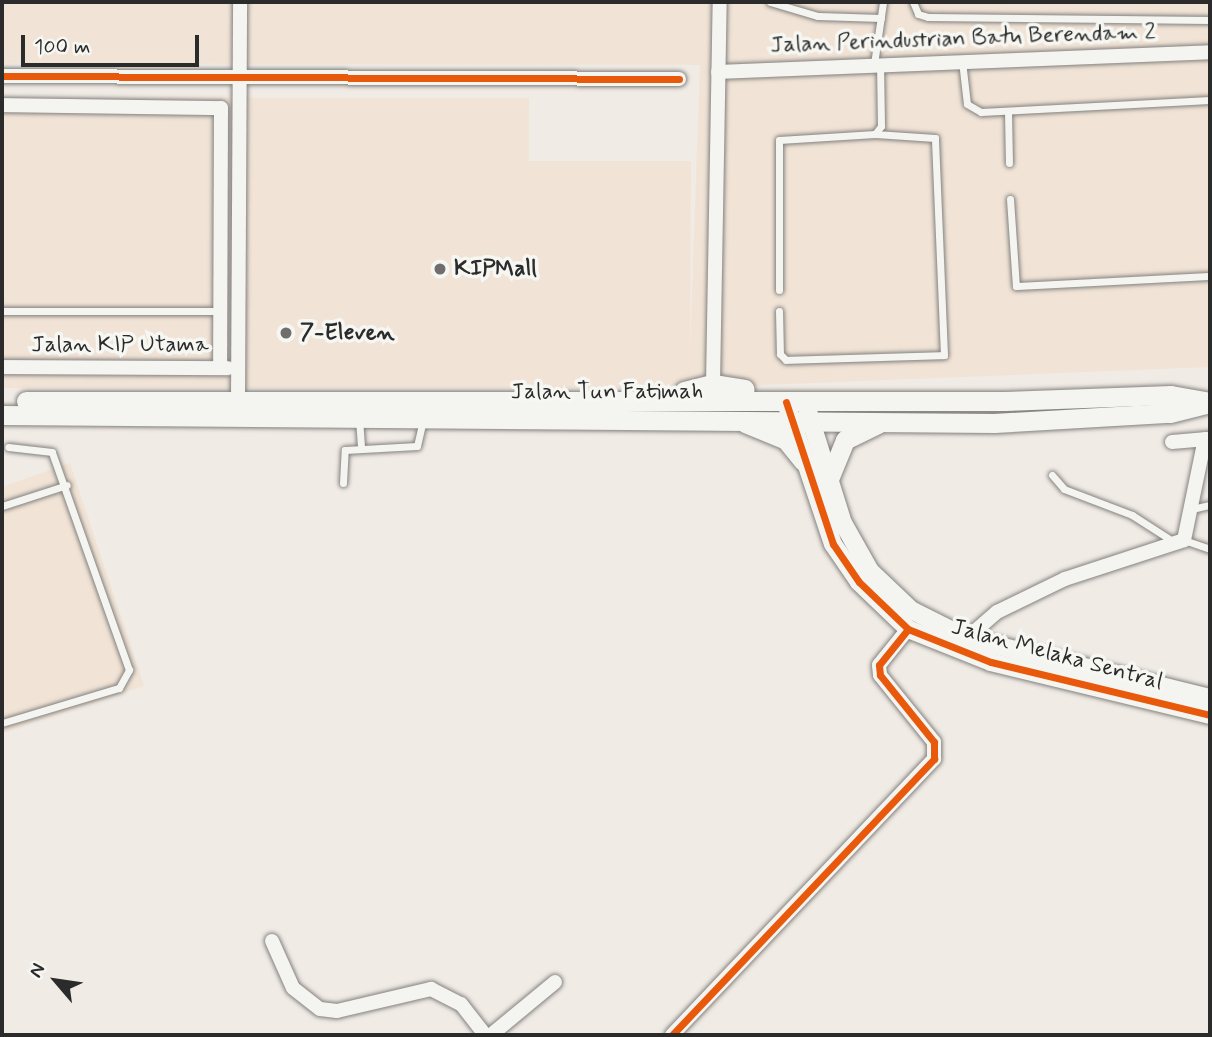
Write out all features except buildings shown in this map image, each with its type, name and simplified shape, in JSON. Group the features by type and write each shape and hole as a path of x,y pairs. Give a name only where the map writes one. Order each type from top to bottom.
{"main road":[{"path":"666,399 713,384 728,390 824,388 870,401"},
{"name":"Jalan Tun Fatimah","path":"2,415 720,417 870,401 1171,395 1210,402"},
{"name":"Jalan Tun Fatimah","path":"2,402 666,399 797,409 890,421 1170,413 1210,402"},
{"path":"720,417 775,433 803,461"},
{"path":"827,484 845,440 890,421"}],"street":[{"path":"237,400 240,2"},
{"path":"713,384 720,2"},
{"name":"Jalan Perindustrian Batu Berendam 2","path":"718,72 877,63 1210,52"},
{"path":"2,76 679,79"},
{"path":"2,105 221,108 220,368"},
{"name":"Jalan KIP Utama","path":"2,367 238,369"},
{"name":"Jalan Melaka Sentral","path":"797,409 803,461 845,564 908,629 991,662 1210,715"},
{"name":"Jalan Melaka Sentral","path":"797,409 856,547 889,593 967,638 1210,698"},
{"path":"967,638 997,612 1053,584 1178,540 1192,509 1208,439 1172,442"},
{"path":"672,1035 934,759 934,742 880,675 886,654 908,629"},
{"path":"271,942 293,988 320,1009 337,1011 431,989 461,1004 485,1035"},
{"path":"491,1035 555,982"}],"lane":[{"path":"770,2 818,16 881,18"},
{"path":"875,134 881,126 877,63 883,2"},
{"path":"913,2 918,14 928,17 1210,20"},
{"path":"961,61 972,110 1008,113 1210,100"},
{"path":"1008,113 1009,163"},
{"path":"779,290 779,140 875,134 935,138 944,355 786,360 779,354 779,311"},
{"path":"1010,199 1016,286 1210,276"},
{"path":"2,310 220,311"},
{"path":"343,483 341,456 362,445 417,446 423,415"},
{"path":"359,416 362,445"},
{"path":"2,723 119,688 130,670 52,452 8,447"},
{"path":"1052,475 1064,489 1132,516 1178,540 1210,549"},
{"path":"2,506 66,485"},
{"path":"1192,509 1210,505"}],"shaded area":[{"path":"2,2 1210,2 1210,367 689,388 2,388 2,98 529,98 529,161 691,161 690,349 700,65 2,63"},
{"path":"70,463 144,686 2,733 2,487"}],"cycle path":[{"path":"2,76 679,79"},
{"path":"786,402 833,544 859,582 908,629 991,662 1210,715"},
{"path":"672,1035 934,759 934,742 880,675 879,665 908,629"}],"place":[{"name":"KIPMall","path":"440,269"},
{"name":"7-Eleven","path":"286,333"}]}
